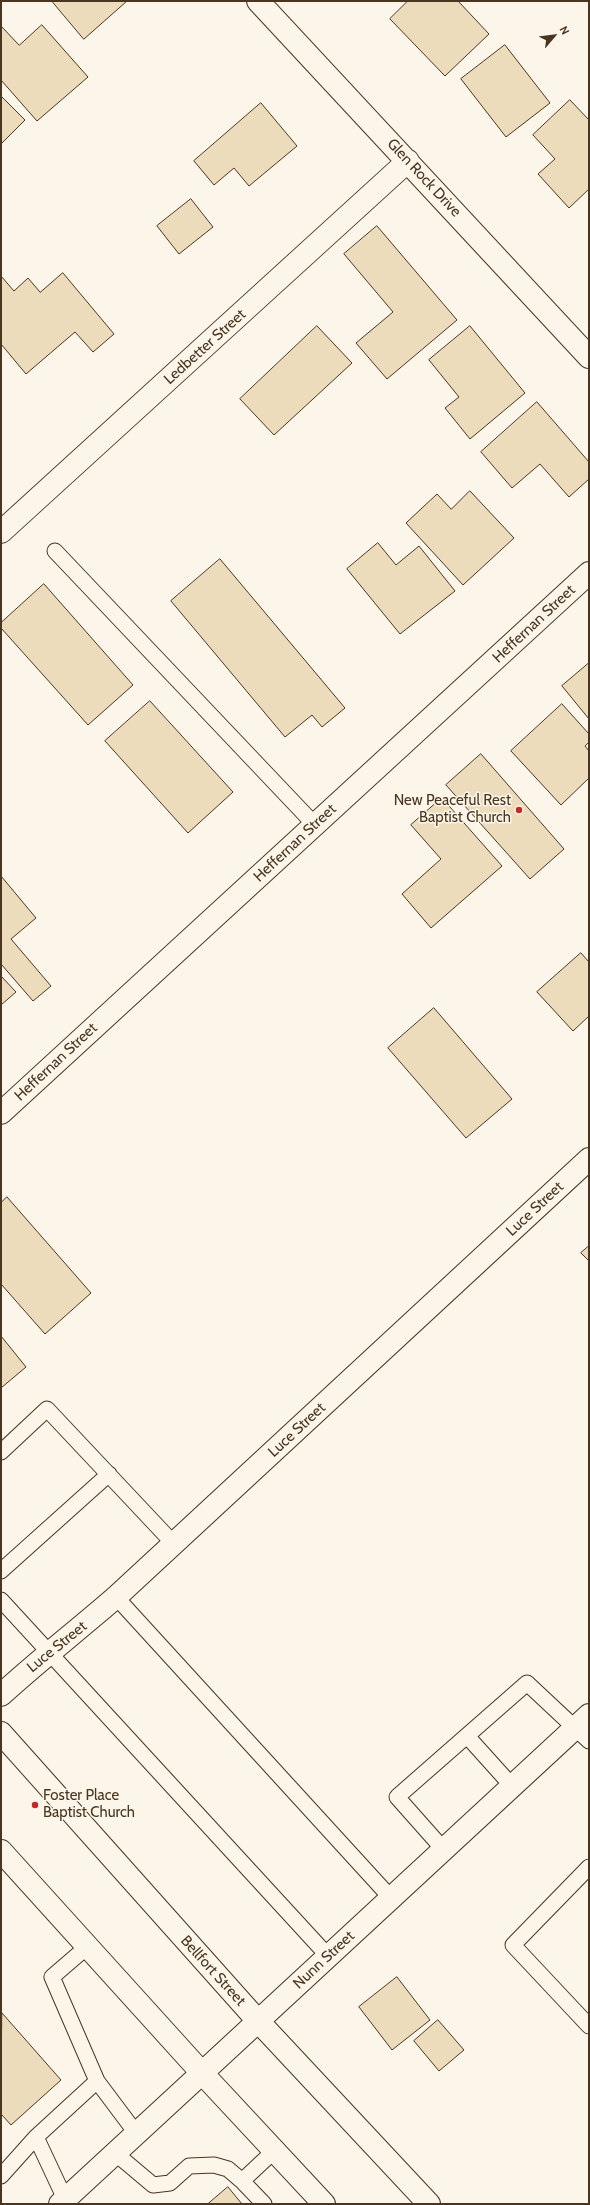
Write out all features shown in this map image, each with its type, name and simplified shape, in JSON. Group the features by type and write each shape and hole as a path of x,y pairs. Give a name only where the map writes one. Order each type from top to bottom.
{"street":[{"name":"Glen Rock Drive","path":"258,1 589,357"},
{"name":"Ledbetter Street","path":"1,532 408,161"},
{"name":"Heffernan Street","path":"1,1113 589,572"},
{"name":"Luce Street","path":"1,1695 28,1669 51,1652 116,1597 589,1159"},
{"name":"Nunn Street","path":"62,2202 512,1786 584,1728"},
{"name":"Bellfort Street","path":"1,1733 258,2021 429,2204"},
{"path":"1,1851 202,2073 324,2204"}],"lane":[{"path":"55,551 315,825"},
{"path":"1,1452 48,1409 174,1544"},
{"path":"1,1571 109,1474"},
{"path":"116,1597 391,1898"},
{"path":"1,1600 51,1652 328,1956"},
{"path":"444,1850 397,1797 466,1736 527,1683 584,1728"},
{"path":"466,1736 512,1786"},
{"path":"589,1867 513,1945 589,2026"},
{"path":"88,1946 52,1977 97,2081 136,2133"},
{"path":"1,2176 36,2137 97,2081"},
{"path":"36,2137 62,2202"},
{"path":"242,2181 274,2151"},
{"path":"115,2153 153,2186 170,2183 190,2166 200,2164 214,2165 228,2169 264,2204"}],"building":[{"path":"52,1 127,1 84,39"},
{"path":"408,1 458,1 489,34 445,76 390,19"},
{"path":"42,25 88,77 37,121 1,80 1,26 19,45"},
{"path":"505,45 550,103 506,137 461,79"},
{"path":"1,96 25,120 1,144"},
{"path":"570,100 589,120 589,189 569,208 538,174 555,159 533,135"},
{"path":"261,103 297,146 249,186 234,168 214,185 194,161"},
{"path":"191,199 213,227 179,254 157,226"},
{"path":"377,226 457,320 387,379 356,343 393,312 344,254"},
{"path":"63,273 114,334 93,352 75,332 26,374 1,344 1,276 14,291 28,278 40,292"},
{"path":"317,326 352,363 274,435 240,399"},
{"path":"470,326 525,393 470,439 445,408 459,397 429,360"},
{"path":"537,402 589,462 589,479 569,497 540,464 512,488 481,452"},
{"path":"470,491 514,538 463,585 406,523 437,494 451,509"},
{"path":"378,543 396,565 419,546 455,591 400,634 347,569"},
{"path":"220,559 345,708 322,727 312,715 285,737 171,601"},
{"path":"44,584 133,685 88,725 1,628 1,623"},
{"path":"589,663 589,719 562,686"},
{"path":"150,701 233,792 188,833 105,741"},
{"path":"562,704 589,734 589,742 585,746 589,751 589,778 561,805 511,751"},
{"path":"481,754 564,849 530,879 446,785"},
{"path":"442,798 502,866 431,928 402,894 441,859 411,825"},
{"path":"1,876 36,918 11,939 51,986 33,1001 1,964"},
{"path":"581,953 589,962 589,1016 573,1031 537,992"},
{"path":"1,976 16,992 1,1005"},
{"path":"434,1008 512,1099 466,1138 388,1048"},
{"path":"7,1197 91,1293 45,1334 1,1284 1,1203"},
{"path":"589,1246 589,1261 581,1253"},
{"path":"1,1336 26,1367 1,1388"},
{"path":"397,1977 430,2020 392,2050 359,2007"},
{"path":"2,2013 61,2080 11,2125 1,2114"},
{"path":"438,2020 464,2050 439,2071 414,2041"},
{"path":"228,2187 242,2204 208,2204"}],"place":[{"name":"New Peaceful Rest Baptist Church","path":"519,810"},
{"name":"Foster Place Baptist Church","path":"35,1805"}]}
